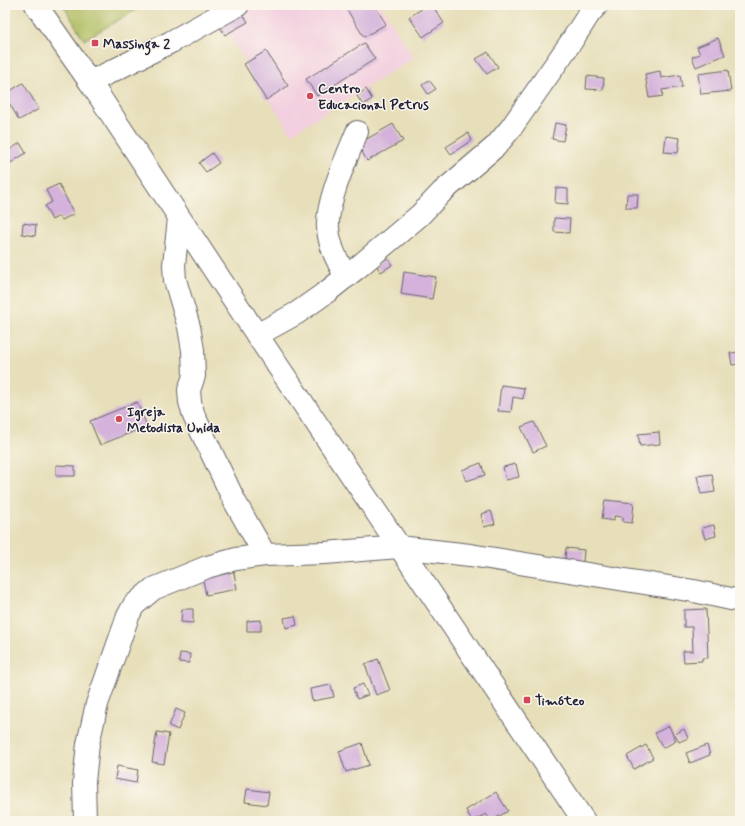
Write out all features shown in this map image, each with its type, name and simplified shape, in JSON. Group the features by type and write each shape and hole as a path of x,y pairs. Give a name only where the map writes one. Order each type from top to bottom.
{"street":[{"path":"36,5 90,82 257,335 584,821"},
{"path":"90,82 171,42 238,5"},
{"path":"257,335 297,313 346,277 420,215 442,192 496,146 511,128 572,42 589,14 597,5"},
{"path":"346,277 332,250 328,229 329,212 337,184 357,132"},
{"path":"179,218 174,265 175,280 189,327 193,350 194,376 189,390 190,402 194,416 235,502 265,555"},
{"path":"85,821 84,782 87,752 97,704 128,616 134,605 153,589 207,567 265,555 325,553 399,547 470,555 694,591 740,601"}],"shaded area":[{"name":"Centro Educacional Petrus","path":"210,5 381,5 414,58 291,134"}],"green space":[{"path":"63,5 145,5 84,40"}],"building":[{"path":"206,5 237,5 248,22 225,35"},
{"path":"344,5 374,5 386,24 364,37"},
{"path":"428,5 432,5 444,23 423,37 409,17"},
{"path":"718,38 725,55 696,67 692,57 700,54 697,47"},
{"path":"364,43 375,59 317,96 306,79"},
{"path":"266,51 288,86 266,100 244,64"},
{"path":"488,52 498,67 487,74 476,59"},
{"path":"728,70 731,91 701,94 698,74"},
{"path":"660,71 661,78 680,75 682,87 662,90 663,96 649,98 645,74"},
{"path":"587,76 604,78 603,90 586,89"},
{"path":"429,80 436,89 428,94 422,85"},
{"path":"23,83 39,109 19,120 5,94"},
{"path":"366,89 372,99 363,105 357,96"},
{"path":"555,123 566,125 563,141 552,139"},
{"path":"393,124 403,141 367,161 358,144"},
{"path":"468,133 472,140 451,154 446,147"},
{"path":"666,136 680,138 678,153 664,152"},
{"path":"20,143 26,153 9,164 5,157 5,153"},
{"path":"212,153 219,163 206,172 199,163"},
{"path":"59,184 74,214 62,220 59,216 52,220 45,206 52,202 46,190"},
{"path":"556,188 568,189 568,204 555,203"},
{"path":"627,194 638,194 637,208 626,208"},
{"path":"554,218 570,219 569,233 554,232"},
{"path":"23,223 36,225 35,236 22,234"},
{"path":"388,258 392,265 381,272 376,265"},
{"path":"404,272 436,277 432,299 401,294"},
{"path":"740,352 740,364 732,365 730,353"},
{"path":"501,385 524,388 523,399 513,397 511,412 498,411"},
{"path":"137,402 147,426 100,445 90,421"},
{"path":"534,422 546,446 533,452 521,427"},
{"path":"659,432 660,444 640,446 638,434"},
{"path":"481,463 485,475 466,481 462,470"},
{"path":"516,464 519,477 506,480 503,467"},
{"path":"56,465 75,466 75,476 56,476"},
{"path":"712,474 715,492 701,494 697,476"},
{"path":"605,500 634,503 632,523 623,522 623,517 614,516 614,521 602,519"},
{"path":"491,511 495,524 484,527 481,514"},
{"path":"714,525 716,536 705,539 702,528"},
{"path":"566,548 584,550 583,562 565,559"},
{"path":"233,568 237,589 206,595 202,575"},
{"path":"182,609 193,609 193,623 181,622"},
{"path":"706,609 708,658 702,658 702,661 684,662 683,651 693,651 692,627 684,627 684,610"},
{"path":"295,616 297,625 286,628 284,618"},
{"path":"261,620 261,631 247,631 247,621"},
{"path":"180,653 190,654 189,663 179,662"},
{"path":"378,659 390,690 376,695 365,664"},
{"path":"363,684 368,695 357,699 353,688"},
{"path":"331,685 334,697 312,701 310,689"},
{"path":"176,709 185,713 178,730 169,726"},
{"path":"669,726 676,741 663,748 655,733"},
{"path":"684,729 688,738 679,742 675,734"},
{"path":"157,732 169,734 164,764 152,762"},
{"path":"362,743 369,765 346,772 339,751"},
{"path":"646,745 653,758 634,769 627,756"},
{"path":"707,745 710,755 690,763 686,753"},
{"path":"737,754 740,754 740,761 738,761"},
{"path":"117,766 138,770 136,783 115,779"},
{"path":"247,789 269,792 267,805 245,802"},
{"path":"496,792 508,811 491,821 486,814 472,821 466,810"}],"place":[{"name":"Massinga 2","path":"95,43"},
{"name":"Centro Educacional Petrus","path":"310,96"},
{"name":"Igreja Metodista Unida","path":"119,419"},
{"name":"Timóteo","path":"527,700"}]}
